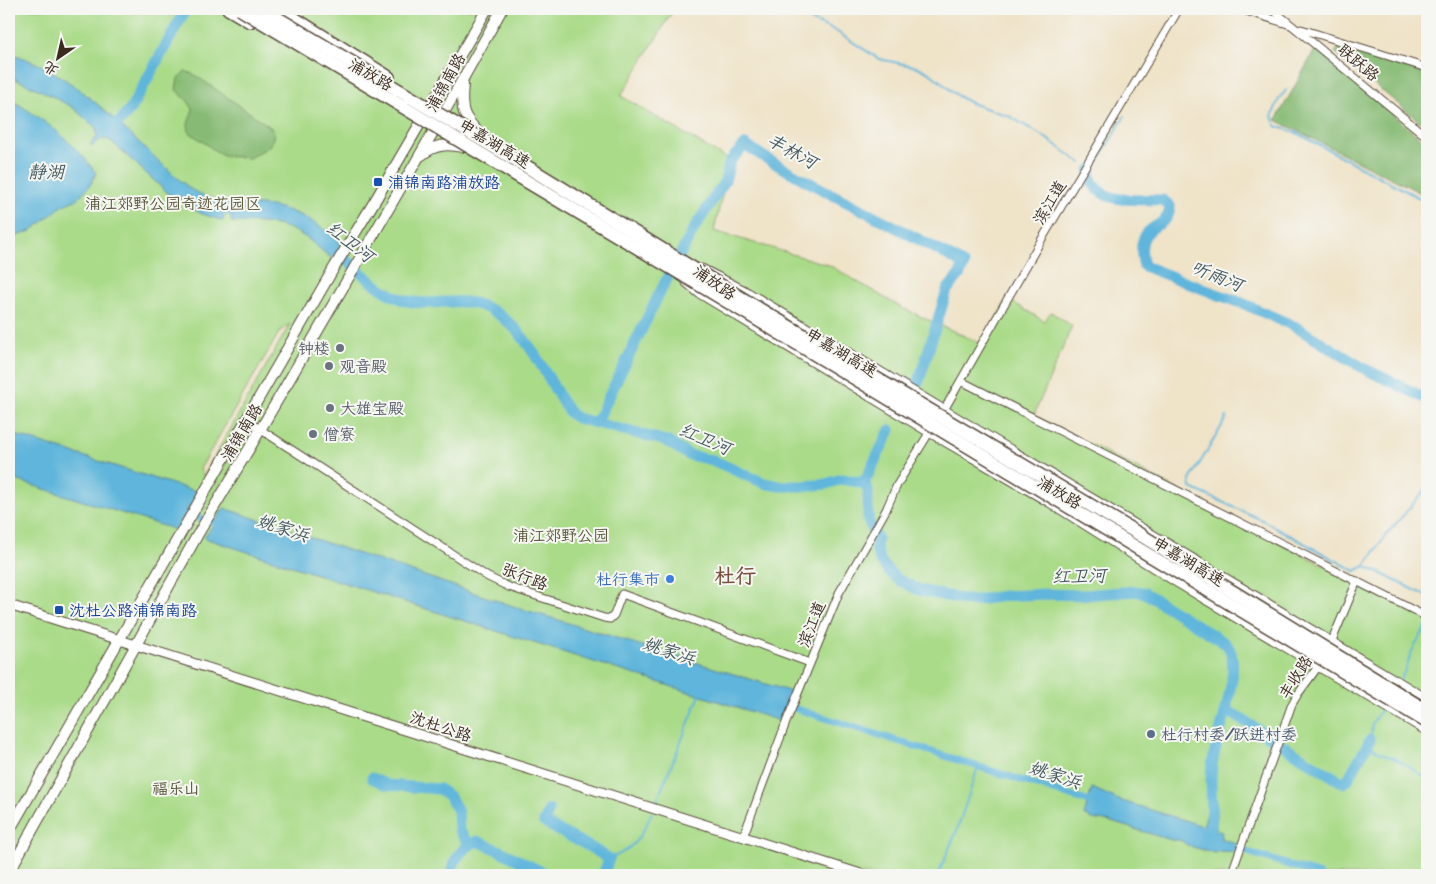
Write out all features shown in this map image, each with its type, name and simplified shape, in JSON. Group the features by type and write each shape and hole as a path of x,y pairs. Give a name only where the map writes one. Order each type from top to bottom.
{"highway":[{"name":"申嘉湖高速","path":"240,9 1427,724"},
{"name":"申嘉湖高速","path":"262,9 525,165 761,310 1139,534 1427,710"}],"main road":[{"name":"浦放路","path":"228,9 464,147 1316,662"},
{"name":"浦放路","path":"280,9 683,260 1152,540 1327,642"},
{"name":"浦锦南路","path":"120,640 345,248 432,105 487,9"},
{"name":"浦锦南路","path":"9,872 198,534 445,113 502,9"},
{"path":"464,77 462,110 470,124 482,136"},
{"path":"418,159 428,150 440,145 464,147"},
{"path":"9,831 120,640"},
{"path":"1337,654 1427,710"},
{"path":"1331,668 1427,724"}],"street":[{"name":"滨江道","path":"944,410 1021,274 1179,9"},
{"path":"1240,9 1427,68"},
{"name":"联跃路","path":"1272,9 1427,137"},
{"name":"浦放路","path":"683,260 712,272 745,290 1327,642 1394,677 1427,698"},
{"name":"浦放路","path":"677,275 699,294 1049,503 1178,584 1316,662 1378,703 1427,732"},
{"path":"960,381 1426,616"},
{"name":"张行路","path":"246,420 488,577 509,587 610,619 622,594 810,663"},
{"name":"滨江道","path":"743,837 839,593 907,468 929,433"},
{"name":"丰收路","path":"1231,875 1276,749 1298,694 1327,642 1357,581"},
{"name":"沈杜公路","path":"9,605 864,875"}],"green space":[{"name":"浦江郊野公园","path":"9,9 674,9 621,96 730,161 714,231 829,265 902,308 982,344 1007,299 1044,321 1051,312 1072,326 1034,415 1427,619 1427,651 1422,662 1427,665 1427,875 9,875","holes":["290,324 204,475 200,469 280,331"]},
{"path":"1341,46 1427,75 1426,127 1335,52"},
{"path":"1316,48 1427,144 1427,196 1276,120"},
{"path":"185,71 195,75 269,126 274,131 273,139 269,146 249,158 223,156 189,132 188,124 193,109 187,100 176,90 178,78"}],"water":[{"path":"9,53 35,63 60,76 106,112 192,190 206,197 226,203 223,221 202,214 173,198 111,141 101,140 92,146 90,144 97,137 96,128 72,107 9,76"},
{"name":"静湖","path":"9,99 34,114 68,141 96,173 91,184 76,200 63,205 31,231 14,237 9,230"},
{"path":"233,204 266,205 294,213 311,221 341,242 331,258 304,236 284,227 231,222"},
{"path":"9,433 198,492 176,530 9,478"},
{"path":"224,508 516,607 792,692 780,721 204,538"},
{"path":"1092,788 1119,800 1203,826 1207,813 1217,814 1216,830 1222,832 1221,839 1238,845 1236,852 1218,851 1215,853 1189,846 1180,840 1171,840 1111,822 1092,819 1084,815"}],"waterway":[{"path":"113,129 130,110 186,9"},
{"name":"听雨河","path":"789,9 834,30 879,59 918,67 931,74 958,96 971,103 1011,117 1046,138 1081,163"},
{"path":"1286,90 1278,101 1272,117 1276,126 1297,133 1427,202"},
{"path":"1091,175 1125,116"},
{"name":"丰林河","path":"596,423 659,294 695,227 725,181 730,161 745,145 799,177 910,234 964,265 960,274 947,290 919,381"},
{"name":"听雨河","path":"1090,170 1092,183 1107,196 1125,200 1163,200 1170,206 1165,220 1148,232 1143,240 1144,266 1242,303 1294,326 1365,369 1427,399"},
{"name":"红卫河","path":"211,207 247,213"},
{"name":"红卫河","path":"325,242 380,288 401,299 417,303 466,302 484,307 499,315 525,341 536,356 563,403 570,413 577,418 666,441 689,455 712,460 764,483 779,486 806,486 826,484 842,479 864,483 868,490 868,521 877,538 876,548 880,560 889,572 899,580 919,590 970,601 1004,596 1084,595 1135,591 1145,593 1225,643 1231,652 1233,666 1228,701 1212,766 1211,828"},
{"path":"1227,417 1190,480 1191,488 1262,520 1355,571 1365,566"},
{"name":"丰林河","path":"864,483 890,430"},
{"path":"1427,488 1386,535 1365,566 1427,596"},
{"name":"姚家浜","path":"187,514 222,525"},
{"path":"1400,680 1413,649 1427,624"},
{"path":"655,805 700,695"},
{"name":"姚家浜","path":"778,703 1096,804"},
{"path":"1225,709 1343,783 1347,781 1370,740"},
{"path":"1382,709 1372,723 1371,746 1427,777"},
{"path":"938,875 957,830 978,767"},
{"path":"372,778 387,785 439,789 450,797 458,811 459,830 470,845"},
{"path":"549,810 544,822 609,859 603,875"},
{"path":"609,859 625,851 636,841 645,828 652,812"},
{"path":"451,875 459,855 477,841 548,875"},
{"name":"姚家浜","path":"1235,848 1320,875"}],"place":[{"name":"浦锦南路浦放路","path":"378,182"},
{"name":"钟楼","path":"340,348"},
{"name":"观音殿","path":"329,366"},
{"name":"大雄宝殿","path":"330,408"},
{"name":"僧寮","path":"313,434"},
{"name":"杜行集市","path":"670,579"},
{"name":"沈杜公路浦锦南路","path":"59,610"},
{"name":"杜行村委/跃进村委","path":"1151,734"}],"district":[{"name":"杜行","path":"735,576"}],"park label":[{"name":"浦江郊野公园奇迹花园区","path":"173,203"},
{"name":"福乐山","path":"176,788"}]}
